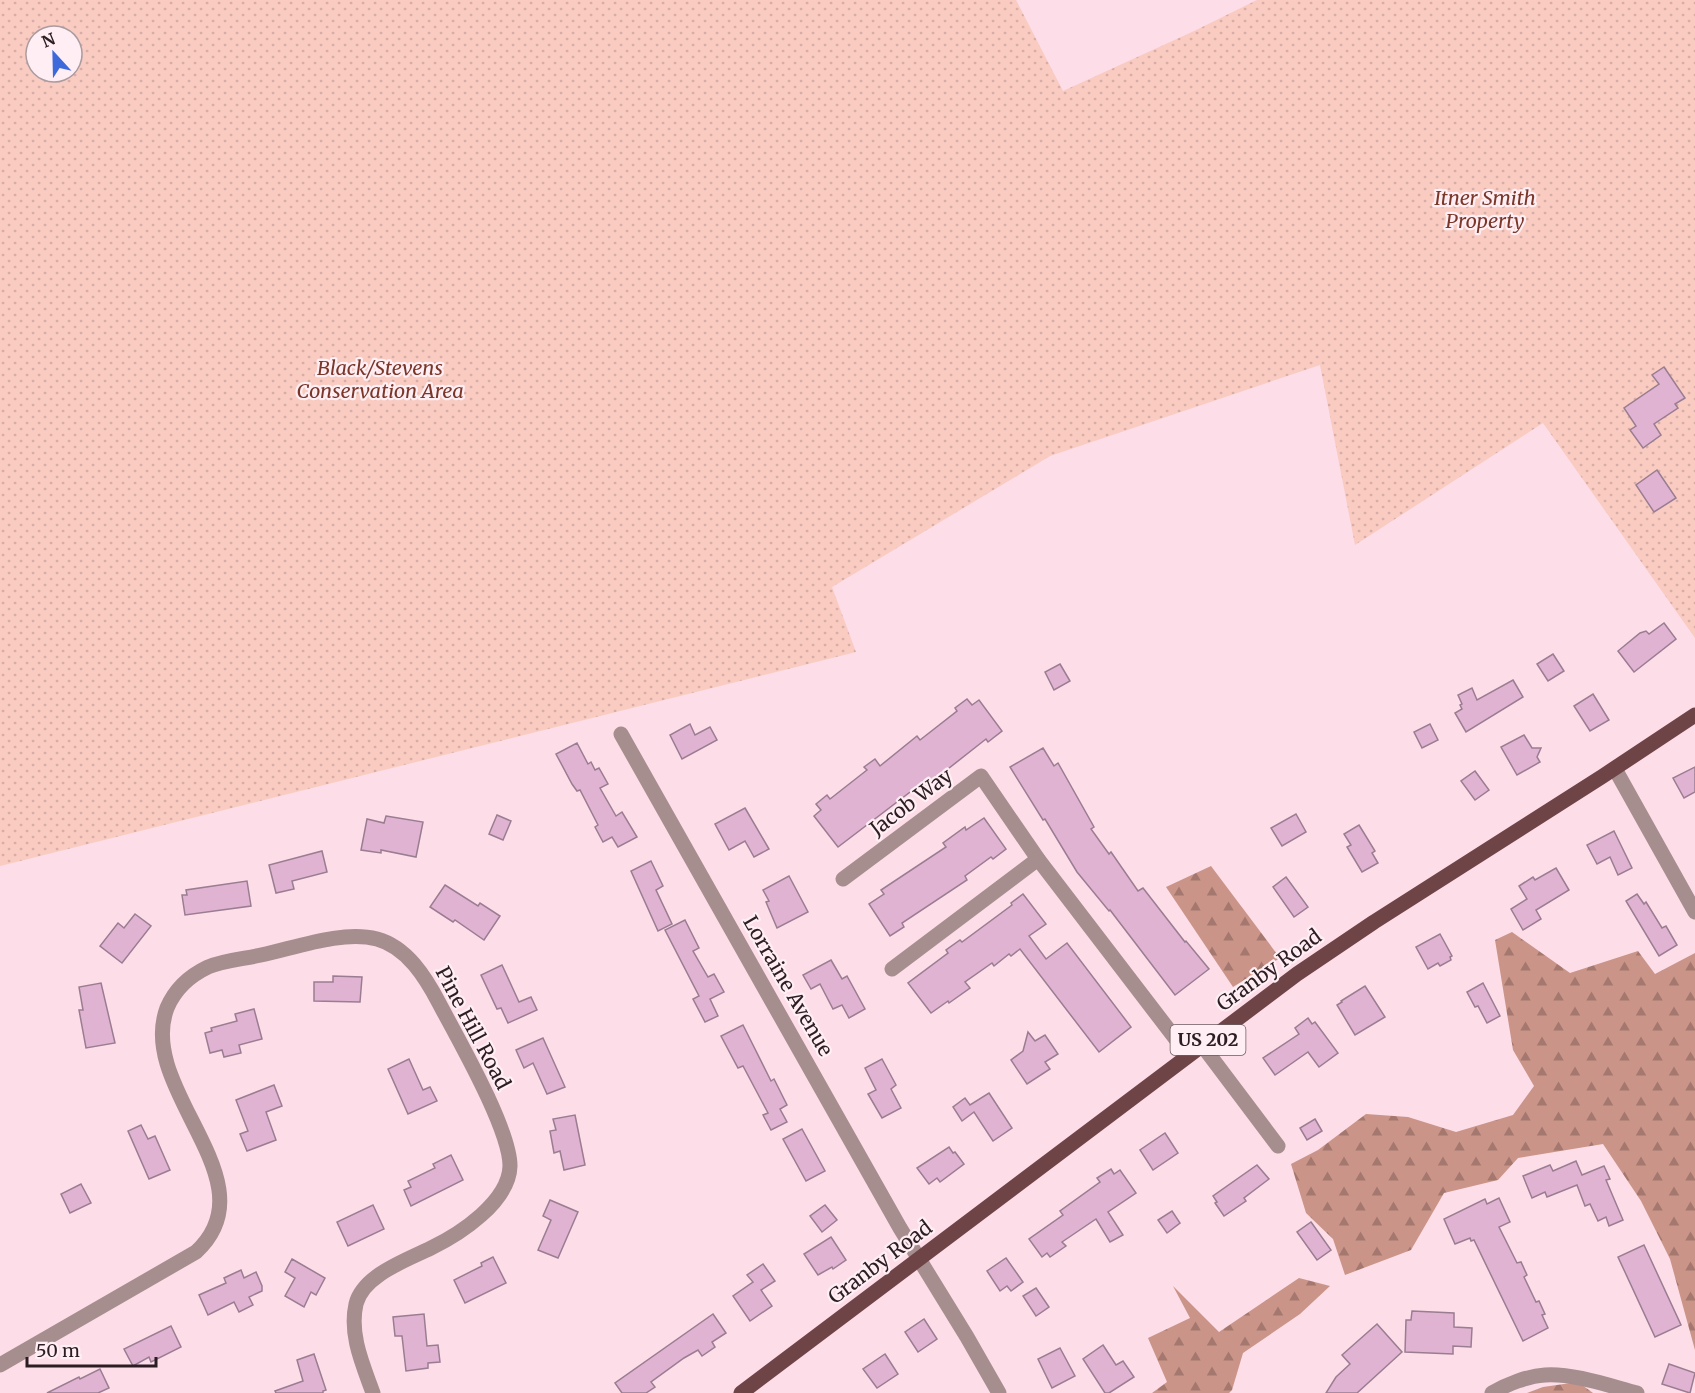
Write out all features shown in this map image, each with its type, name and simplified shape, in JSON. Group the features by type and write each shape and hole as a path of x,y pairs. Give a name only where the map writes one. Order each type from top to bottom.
{"main road":[{"name":"Granby Road","path":"741,1393 1188,1055 1344,941 1695,715"}],"street":[{"name":"Lorraine Avenue","path":"621,734 999,1393"},
{"path":"1614,769 1695,912"},
{"name":"Jacob Way","path":"843,879 981,776 1038,859 1188,1055"},
{"path":"892,969 1038,859"},
{"name":"Pine Hill Road","path":"0,1365 196,1252 207,1242 217,1226 221,1206 213,1167 184,1104 164,1050 165,1014 174,994 189,978 208,967 305,944 362,937 378,939 407,957 437,1000 493,1111 509,1155 510,1169 497,1198 479,1216 434,1247 384,1272 365,1287 358,1296 354,1331 373,1393"},
{"path":"1202,1045 1278,1146"},
{"path":"1492,1393 1510,1384 1544,1374 1563,1375 1637,1393"}],"green space":[{"name":"Black/Stevens Conservation Area","path":"0,0 1016,0 1063,91 1257,0 1695,0 1695,638 1543,423 1355,545 1320,365 1050,456 832,587 856,652 0,866"},
{"path":"1211,866 1280,958 1233,987 1166,887"},
{"path":"1512,932 1570,973 1638,951 1655,974 1695,953 1695,1350 1670,1259 1641,1201 1603,1144 1518,1158 1498,1180 1444,1193 1411,1250 1345,1275 1333,1239 1306,1213 1291,1164 1318,1150 1366,1114 1408,1117 1456,1132 1513,1115 1534,1086 1513,1050 1495,940"},
{"path":"1299,1278 1330,1286 1300,1314 1243,1353 1232,1390 1229,1393 1152,1393 1167,1382 1148,1338 1190,1318 1173,1286 1219,1332"},
{"path":"1578,1382 1593,1393 1527,1393 1543,1387"}],"building":[{"path":"1664,367 1685,398 1675,404 1678,408 1654,424 1661,435 1643,448 1630,430 1636,426 1624,408 1659,384 1652,375"},
{"path":"1657,470 1676,498 1654,512 1636,485"},
{"path":"1664,623 1676,639 1634,672 1618,651 1640,633 1646,631 1649,634"},
{"path":"1553,654 1564,671 1548,681 1537,664"},
{"path":"1060,664 1070,681 1054,690 1045,672"},
{"path":"1513,680 1523,697 1466,732 1455,713 1462,709 1458,695 1472,688 1477,700"},
{"path":"1593,694 1609,720 1590,731 1574,706"},
{"path":"967,699 972,705 979,700 1002,731 988,742 986,739 926,788 922,783 838,847 814,816 821,810 816,804 827,795 830,799 867,770 864,767 875,759 880,766 917,736 920,740 957,711 955,708"},
{"path":"690,724 695,735 710,727 717,740 682,759 670,735"},
{"path":"1430,724 1438,740 1422,748 1414,732"},
{"path":"1524,735 1532,748 1541,748 1537,757 1540,762 1517,775 1501,747"},
{"path":"577,743 588,764 591,762 595,770 599,768 608,784 600,788 616,816 622,812 637,837 618,847 612,837 603,842 595,827 598,825 580,790 577,791 572,784 556,754"},
{"path":"1043,748 1054,766 1058,763 1094,827 1091,829 1109,854 1111,852 1138,891 1143,888 1209,969 1175,995 1110,910 1077,872 1010,767"},
{"path":"1695,767 1695,792 1684,798 1673,778"},
{"path":"1475,771 1489,790 1475,800 1461,781"},
{"path":"745,808 769,849 754,857 745,841 729,850 715,824"},
{"path":"1296,814 1306,832 1282,846 1271,828"},
{"path":"497,815 511,821 503,840 489,834"},
{"path":"386,816 423,822 416,857 381,850 381,853 361,850 367,819 384,823"},
{"path":"984,818 1006,849 965,876 967,880 902,923 904,927 890,936 869,904 884,894 881,890 946,847 943,843 965,827 966,830"},
{"path":"1359,825 1375,851 1372,853 1378,863 1362,872 1347,847 1351,845 1344,834"},
{"path":"1614,831 1632,868 1618,875 1610,857 1597,864 1587,845"},
{"path":"322,851 327,872 292,881 294,889 276,893 269,865"},
{"path":"651,861 663,886 656,890 672,924 658,931 631,871"},
{"path":"1556,868 1569,890 1536,910 1541,919 1523,930 1511,909 1527,899 1519,886 1533,877 1535,880"},
{"path":"789,876 808,912 777,928 766,902 769,901 763,890"},
{"path":"1286,877 1308,907 1294,917 1273,887"},
{"path":"247,881 251,906 185,915 182,895 187,895 186,890"},
{"path":"445,885 478,906 480,903 500,916 484,940 455,920 453,922 430,907"},
{"path":"1023,894 1046,924 1029,936 1046,959 1067,943 1131,1027 1099,1052 1020,949 1011,956 1009,954 994,966 992,963 965,982 970,988 931,1013 908,983 948,953 946,950 960,940 962,942 1012,905 1011,903"},
{"path":"1637,894 1644,904 1646,902 1662,928 1666,926 1677,945 1659,956 1626,901"},
{"path":"135,914 151,926 122,963 100,946 118,923 124,928"},
{"path":"685,920 699,948 693,951 708,977 714,974 724,992 710,999 718,1016 705,1022 693,999 699,996 665,930"},
{"path":"1440,934 1452,956 1451,960 1440,966 1438,963 1428,969 1416,947"},
{"path":"831,960 842,979 847,976 865,1009 849,1018 842,1005 833,1009 820,984 811,989 803,975"},
{"path":"502,965 519,1002 531,997 537,1010 508,1023 501,1008 497,1009 481,975"},
{"path":"333,976 362,977 360,1002 314,1001 314,982 333,982"},
{"path":"101,983 115,1043 86,1048 79,1010 83,1010 79,987"},
{"path":"1483,983 1500,1016 1487,1023 1467,992"},
{"path":"1365,986 1385,1017 1355,1035 1337,1005"},
{"path":"254,1009 262,1039 239,1045 241,1053 224,1057 222,1050 210,1053 205,1033 212,1031 211,1028 237,1021 235,1014"},
{"path":"1308,1018 1312,1024 1315,1022 1338,1053 1319,1067 1308,1052 1275,1075 1263,1058 1299,1034 1295,1028"},
{"path":"743,1025 771,1081 774,1079 787,1105 780,1109 787,1122 771,1130 763,1115 768,1113 743,1066 738,1068 721,1036"},
{"path":"1028,1032 1035,1041 1045,1035 1058,1054 1045,1062 1050,1069 1027,1084 1011,1060 1023,1051"},
{"path":"543,1038 565,1087 547,1094 533,1063 524,1068 516,1050"},
{"path":"409,1059 423,1090 430,1087 437,1101 408,1114 388,1069"},
{"path":"882,1059 896,1085 891,1089 901,1108 882,1118 868,1094 876,1090 865,1068"},
{"path":"274,1085 282,1106 266,1112 276,1140 247,1151 240,1134 248,1131 236,1100"},
{"path":"989,1093 1012,1128 993,1141 974,1112 962,1121 953,1107 965,1098 970,1105"},
{"path":"575,1115 585,1165 564,1170 560,1151 554,1153 550,1131 556,1130 553,1119"},
{"path":"1315,1119 1322,1131 1307,1140 1300,1128"},
{"path":"141,1125 148,1139 155,1136 170,1170 149,1179 128,1131"},
{"path":"802,1129 825,1171 806,1181 783,1139"},
{"path":"1165,1133 1178,1153 1153,1170 1140,1150"},
{"path":"949,1147 964,1164 940,1182 937,1178 929,1184 917,1168"},
{"path":"451,1155 463,1180 411,1206 404,1190 411,1187 408,1181 435,1168 433,1164"},
{"path":"1576,1161 1582,1175 1604,1166 1610,1179 1606,1180 1623,1220 1609,1226 1606,1217 1598,1221 1590,1204 1585,1206 1577,1185 1547,1197 1545,1192 1532,1198 1523,1176 1550,1165 1553,1171"},
{"path":"1257,1165 1269,1179 1244,1198 1246,1201 1224,1216 1213,1196"},
{"path":"1111,1169 1114,1174 1120,1170 1136,1193 1108,1212 1123,1235 1110,1242 1096,1219 1062,1242 1066,1246 1050,1257 1047,1253 1042,1257 1029,1239 1063,1215 1060,1211 1100,1182 1097,1178"},
{"path":"81,1184 91,1203 70,1213 61,1194"},
{"path":"1499,1198 1510,1222 1499,1227 1517,1263 1521,1262 1527,1275 1524,1277 1536,1302 1539,1301 1548,1328 1523,1341 1474,1240 1471,1241 1470,1238 1455,1244 1444,1219 1485,1199 1487,1204"},
{"path":"550,1200 578,1212 558,1258 538,1250 551,1220 543,1216"},
{"path":"373,1205 384,1229 348,1246 337,1222"},
{"path":"825,1205 837,1220 822,1232 810,1216"},
{"path":"1172,1211 1180,1223 1167,1233 1158,1220"},
{"path":"1311,1222 1331,1250 1317,1260 1297,1232"},
{"path":"831,1237 846,1260 818,1275 804,1254"},
{"path":"1644,1245 1681,1325 1655,1337 1618,1257"},
{"path":"493,1257 506,1283 465,1303 454,1280 482,1266 481,1263"},
{"path":"1006,1258 1023,1282 1011,1291 1007,1286 1000,1291 987,1271"},
{"path":"292,1259 325,1278 316,1295 311,1292 304,1307 285,1296 295,1278 285,1272"},
{"path":"763,1264 775,1281 761,1290 772,1306 750,1321 733,1296 753,1282 747,1275"},
{"path":"241,1270 244,1278 256,1272 262,1286 262,1291 249,1297 253,1305 239,1312 234,1302 208,1315 199,1295 226,1283 224,1278"},
{"path":"1036,1288 1049,1307 1036,1316 1023,1296"},
{"path":"1412,1311 1454,1313 1454,1327 1472,1328 1471,1347 1453,1346 1453,1354 1405,1352 1406,1320 1411,1320"},
{"path":"424,1314 427,1346 438,1345 440,1362 428,1363 428,1368 406,1371 402,1336 395,1336 393,1317"},
{"path":"713,1314 726,1333 712,1342 715,1347 702,1356 698,1350 684,1358 651,1382 655,1387 646,1393 622,1393 615,1383"},
{"path":"924,1319 937,1339 918,1352 905,1332"},
{"path":"1377,1324 1402,1352 1357,1393 1326,1393 1336,1377 1350,1364 1342,1355"},
{"path":"171,1326 181,1347 151,1362 149,1357 133,1366 124,1349"},
{"path":"1103,1345 1116,1365 1123,1361 1134,1377 1109,1393 1105,1393 1083,1359"},
{"path":"1060,1348 1075,1376 1052,1388 1038,1359"},
{"path":"314,1354 326,1390 323,1393 276,1393 275,1391 303,1381 297,1360"},
{"path":"885,1354 898,1374 877,1388 863,1369"},
{"path":"1669,1364 1695,1373 1690,1393 1662,1384"},
{"path":"100,1369 109,1388 98,1393 47,1393 79,1377 80,1379"}],"park label":[{"name":"Itner Smith Property","path":"1485,210"}]}
